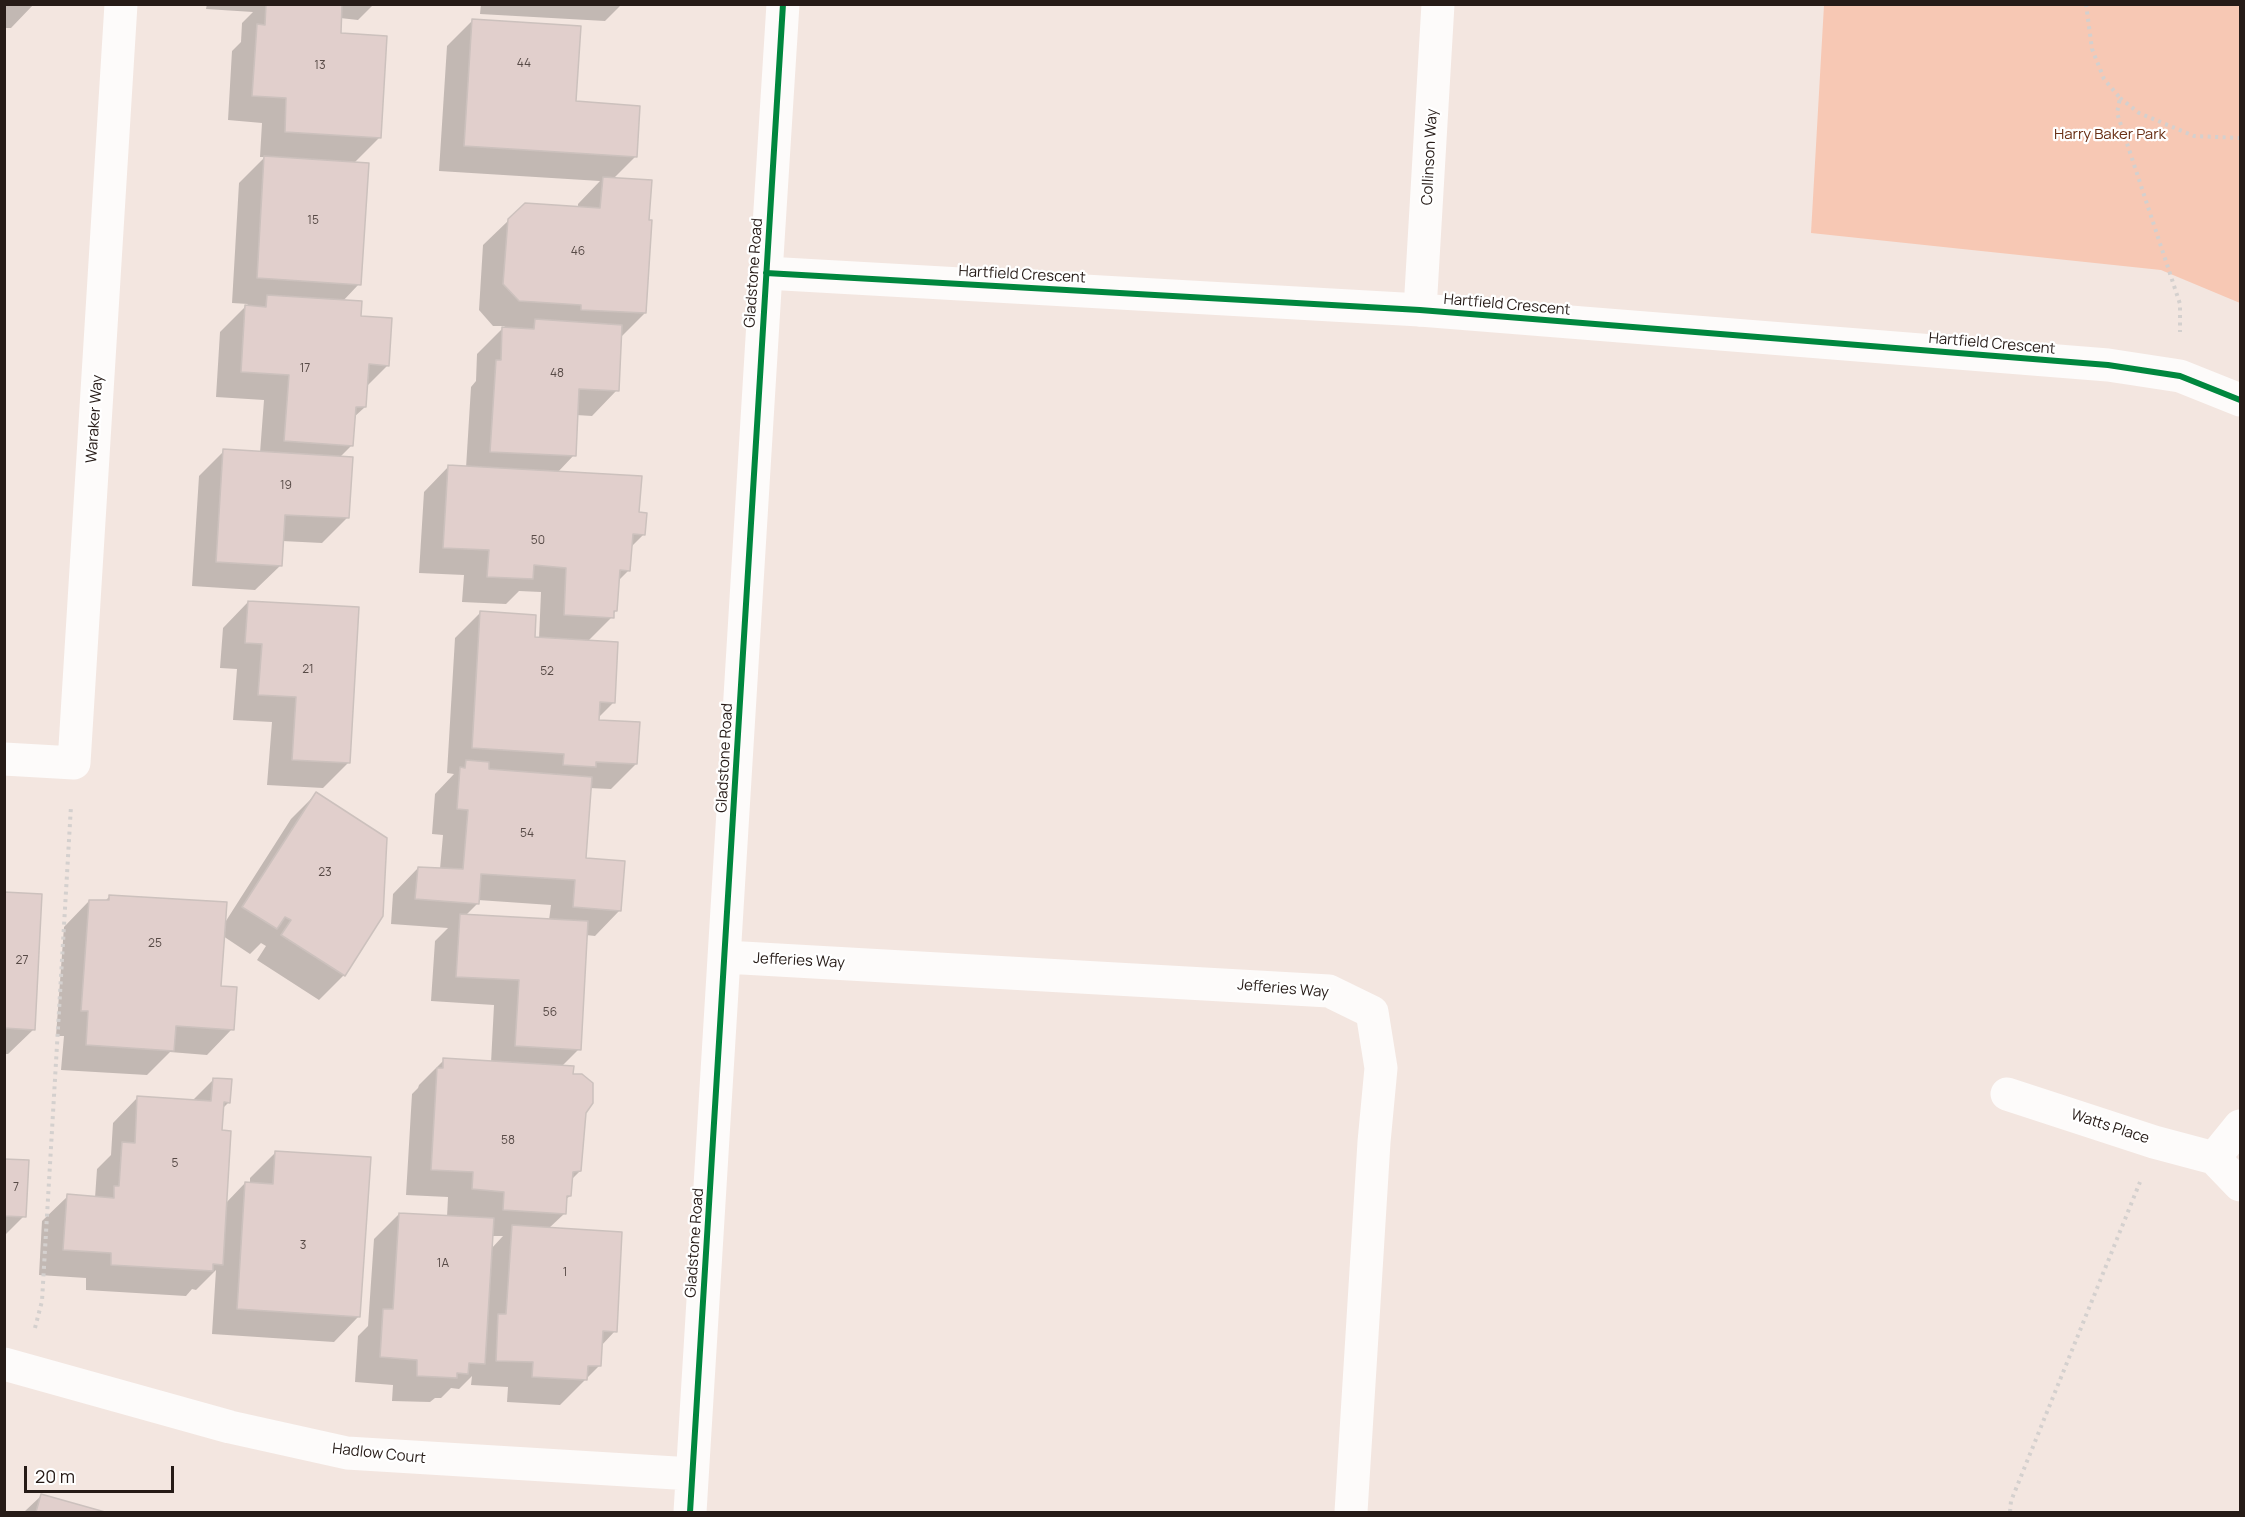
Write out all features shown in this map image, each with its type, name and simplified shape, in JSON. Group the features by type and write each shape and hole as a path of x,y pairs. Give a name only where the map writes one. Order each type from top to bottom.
{"street":[{"name":"Waraker Way","path":"74,763 121,4"},
{"name":"Gladstone Road","path":"690,1512 783,4"},
{"name":"Collinson Way","path":"1420,310 1438,4"},
{"name":"Hartfield Crescent","path":"766,273 1420,310 2096,364 2180,376 2241,400"},
{"path":"4,759 74,763"},
{"name":"Jefferies Way","path":"725,957 1329,991 1372,1012 1381,1068 1374,1142 1351,1512"},
{"name":"Watts Place","path":"2007,1094 2154,1142 2214,1158"},
{"path":"2241,1126 2214,1158 2241,1185"},
{"name":"Hadlow Court","path":"14,1367 230,1427 347,1453 692,1474"}],"path":[{"path":"2086,4 2092,49 2104,79 2120,99 2139,112 2194,136 2241,138"},
{"path":"2120,99 2117,113 2180,304 2180,376"},
{"path":"14,1367 42,1301 74,763"},
{"path":"2010,1512 2011,1501 2137,1191 2154,1142"}],"green space":[{"name":"Harry Baker Park","path":"1824,5 2240,5 2240,303 2161,270 1811,233"}],"building":[{"path":"266,4 342,4 341,33 387,36 381,138 285,132 286,98 252,96 257,24 265,25"},
{"path":"472,19 581,26 576,101 640,106 637,157 464,146"},
{"path":"264,156 369,163 361,285 257,278"},
{"path":"603,177 652,180 649,220 652,220 646,313 581,310 581,305 519,301 503,284 508,219 525,203 600,208"},
{"path":"267,295 362,301 361,316 392,318 389,366 369,364 366,407 356,407 353,446 284,441 289,375 241,372 245,305 266,307"},
{"path":"535,319 622,325 619,391 579,389 576,456 490,452 496,360 501,360 502,327 534,329"},
{"path":"223,449 353,457 349,518 285,515 282,566 216,562"},
{"path":"448,465 642,476 639,512 647,513 645,535 633,534 630,571 620,570 617,611 614,611 614,618 564,615 566,568 534,565 533,579 487,577 489,550 443,548"},
{"path":"248,601 359,607 350,763 292,760 296,697 258,695 262,644 245,643"},
{"path":"480,611 536,615 535,637 618,642 615,703 600,702 599,720 640,722 637,764 596,762 596,767 563,765 564,754 472,748"},
{"path":"466,760 489,762 489,769 592,777 586,858 625,861 621,911 573,907 575,880 481,874 479,904 415,899 418,867 463,869 468,810 457,809 460,767 465,768"},
{"path":"316,792 387,838 383,916 345,976 281,935 291,920 285,917 277,929 242,907"},
{"path":"4,892 42,894 35,1030 4,1028"},
{"path":"109,895 227,902 221,986 237,987 234,1030 176,1026 174,1051 86,1045 88,1011 81,1011 89,900 109,900"},
{"path":"460,914 588,921 581,1050 515,1046 519,980 456,977"},
{"path":"443,1058 574,1066 573,1074 582,1074 593,1083 593,1103 586,1113 581,1171 573,1172 571,1196 567,1196 566,1214 503,1210 504,1192 472,1189 473,1172 431,1170 437,1068 443,1068"},
{"path":"213,1078 232,1079 230,1103 224,1102 222,1130 231,1131 223,1265 213,1264 213,1271 111,1265 111,1253 63,1250 67,1194 114,1198 114,1186 119,1186 122,1142 135,1143 137,1096 211,1101"},
{"path":"275,1151 371,1157 360,1317 237,1309 245,1182 273,1184"},
{"path":"4,1159 29,1160 26,1217 4,1216"},
{"path":"399,1213 494,1218 485,1364 469,1363 468,1374 457,1373 457,1378 417,1376 417,1360 380,1357 383,1309 393,1309"},
{"path":"512,1225 622,1232 617,1332 603,1331 601,1366 588,1366 587,1380 532,1377 533,1362 496,1361 498,1314 506,1314"},
{"path":"41,1494 105,1512 36,1512"}],"cycle path":[{"path":"690,1512 783,4"},
{"path":"766,273 1420,310 2108,365 2180,376 2240,400"}]}
